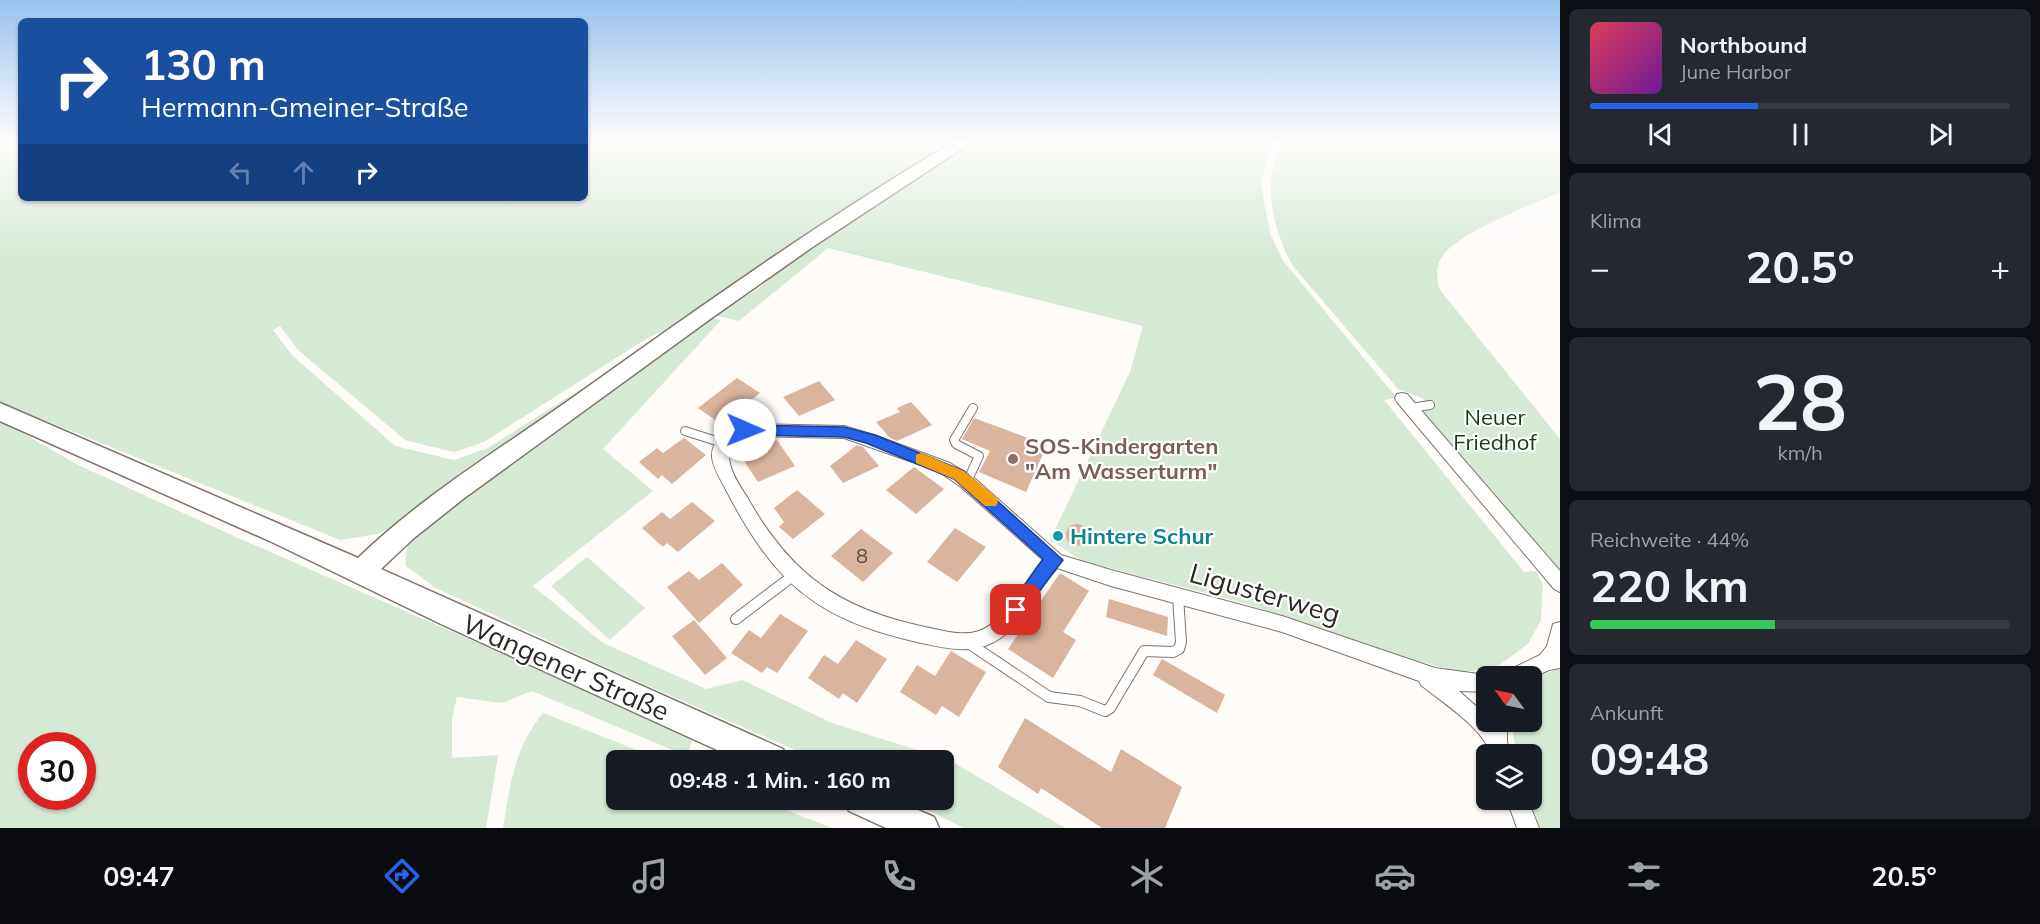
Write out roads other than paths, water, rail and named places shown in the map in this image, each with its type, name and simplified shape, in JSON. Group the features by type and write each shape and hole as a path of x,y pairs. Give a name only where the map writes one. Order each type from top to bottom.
{"main road":[{"path":"361,572 411,527 702,315 814,237 903,181"},
{"name":"Wangener Straße","path":"0,411 361,572 750,750"},
{"path":"882,810 923,828"}],"street":[{"path":"1406,403 1553,569 1560,584"},
{"path":"745,430 844,432 870,439 944,467 967,482 1055,560 1048,564 1030,594 1001,627 987,637 966,641 912,633 861,619 814,592 776,560 750,520 723,468 720,450 723,443 736,432 745,430"},
{"name":"Ligusterweg","path":"1055,560 1089,573 1229,608 1314,634 1424,675 1464,684 1476,683"},
{"path":"1539,666 1553,660 1560,630"},
{"name":"Ligusterweg","path":"1424,675 1472,713 1496,744"},
{"path":"1522,810 1528,828"}],"lane":[{"path":"1406,403 1430,405"},
{"path":"967,482 979,456 956,444 954,440 973,408"},
{"path":"685,431 723,443"},
{"path":"736,619 794,575"},
{"path":"966,641 1049,697 1080,701 1105,711 1110,708 1144,651 1173,652 1179,649 1181,642 1178,596"}],"place":[{"name":"SOS-Kindergarten \"Am Wasserturm\"","path":"1013,459"},
{"name":"Hintere Schur","path":"1058,536"}],"park label":[{"name":"Neuer Friedhof","path":"1495,430"}]}
